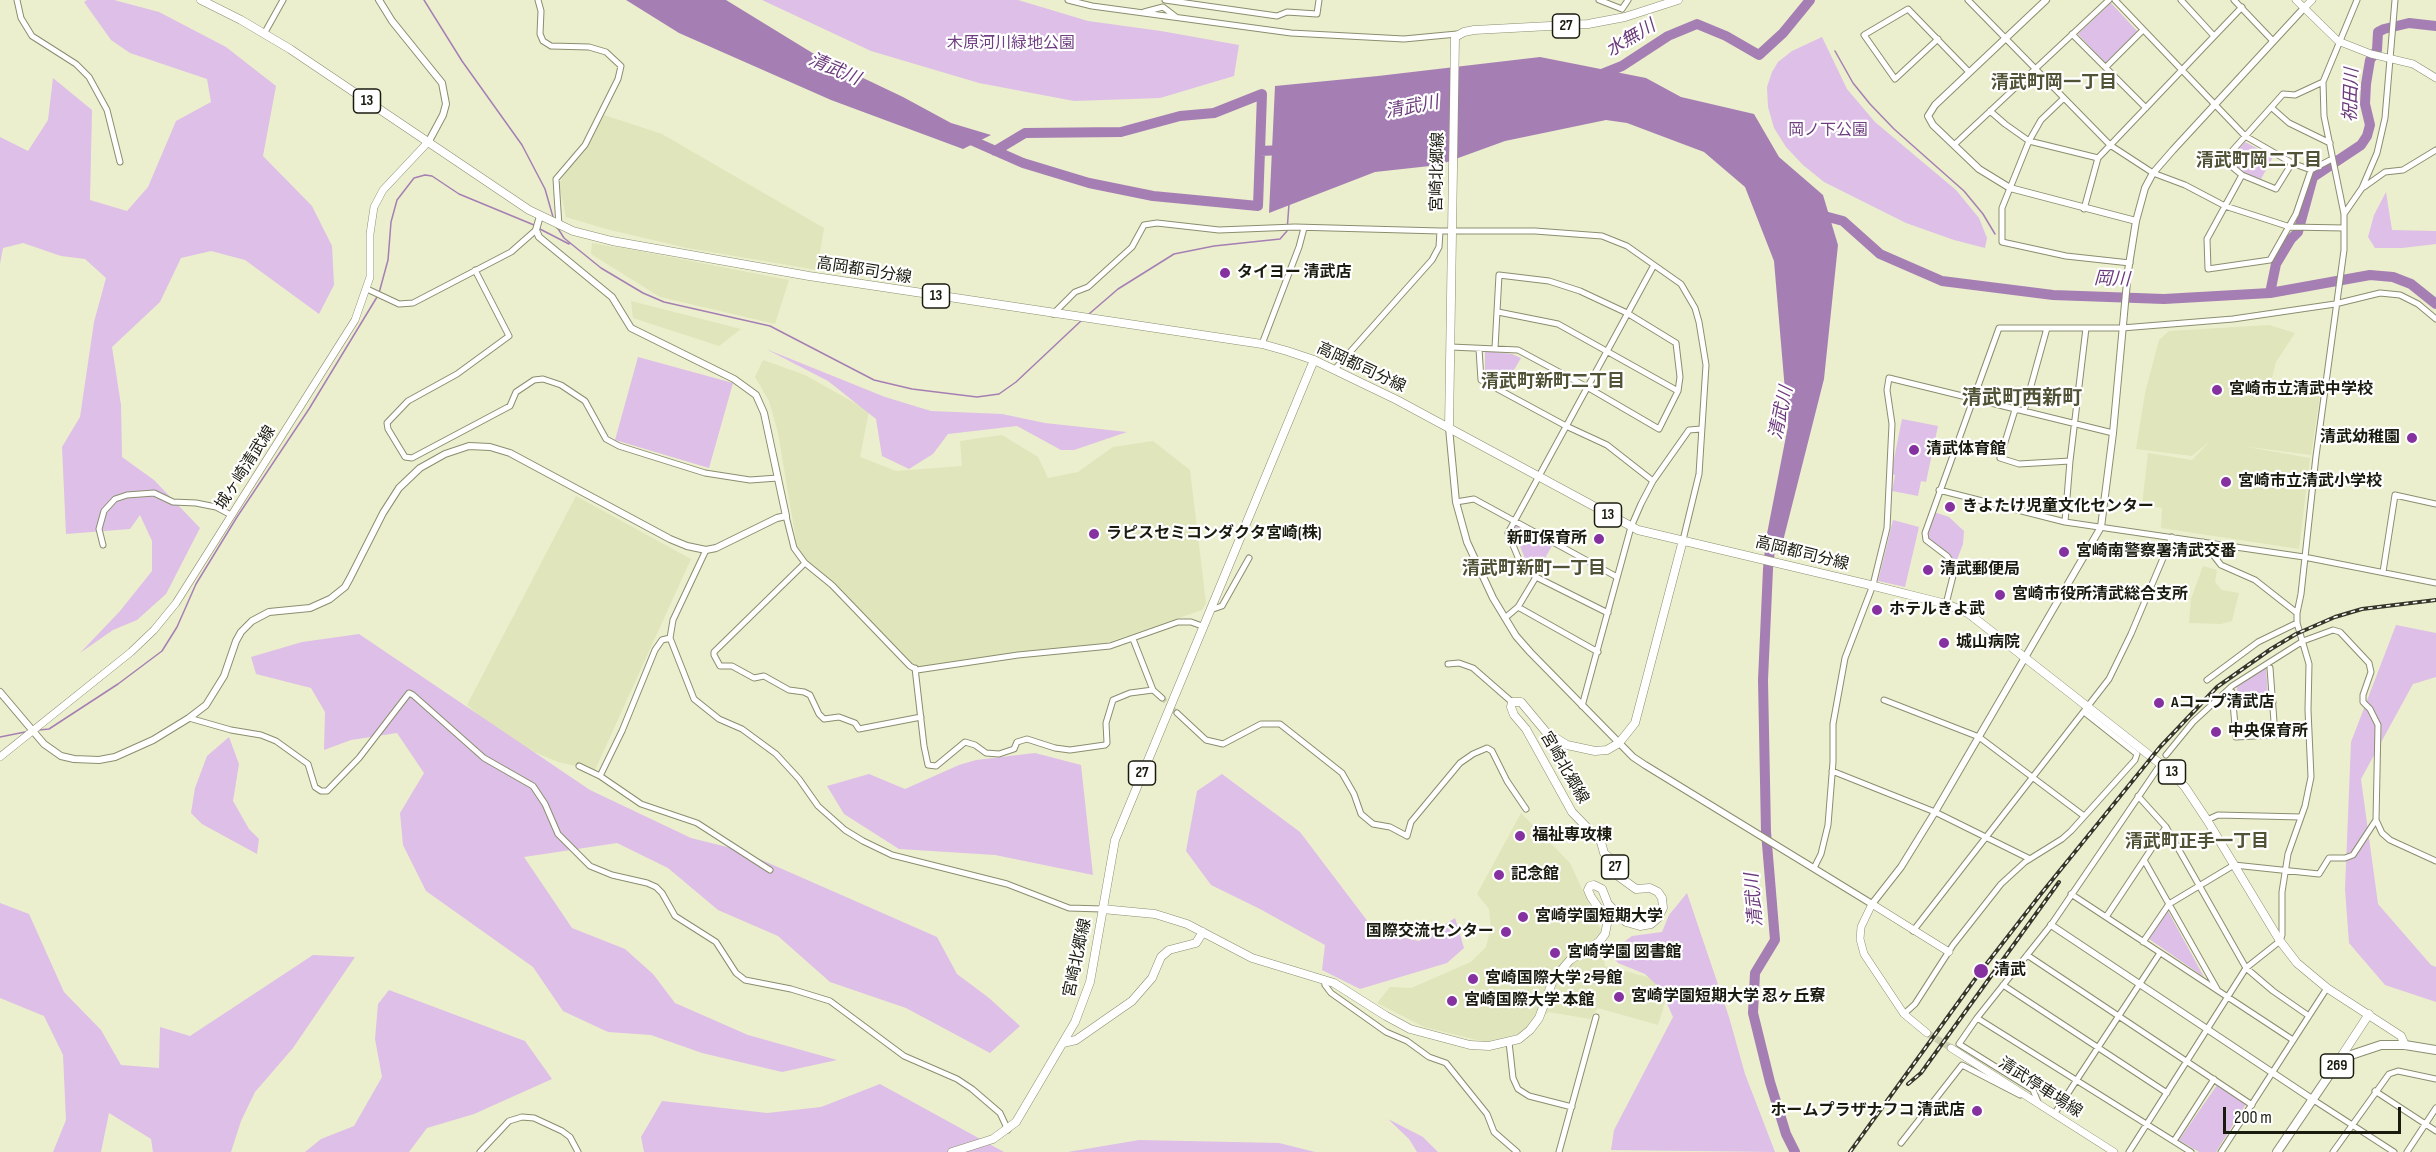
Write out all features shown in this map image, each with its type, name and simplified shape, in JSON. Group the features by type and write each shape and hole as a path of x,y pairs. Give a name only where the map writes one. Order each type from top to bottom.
{"highway":[{"name":"269","path":"2277,1152 2334,1068 2350,1055 2381,1045 2405,1045 2436,1052"}],"main road":[{"name":"高岡都司分線","path":"201,0 264,33 540,216 559,225 612,241 728,263 1262,345 1314,360 1335,369 1631,527 1946,604 1968,613 2025,657 2086,710 2172,772 2207,820 2280,941 2297,963 2327,988 2401,1036 2405,1045"},
{"name":"27","path":"1456,37 1474,30 1588,24 1678,0"},
{"path":"2296,0 2338,40 2374,55 2413,64 2436,78"},
{"path":"2304,8 2312,0"},
{"name":"宮崎北郷線","path":"1449,428 1456,37"},
{"name":"城ヶ崎清武線","path":"0,757 131,652 154,630 176,603 355,320 370,277 370,234 374,207 383,190 429,141"},
{"name":"宮崎北郷線","path":"952,1152 993,1140 1008,1130 1022,1114 1075,1022 1088,989 1116,840 1202,626 1293,415 1314,360"},
{"path":"1619,743 1635,723 1683,540"},
{"name":"宮崎北郷線","path":"1102,909 1155,914 1171,918 1268,964 1334,983 1410,1029 1470,1045 1489,1046 1519,1039 1539,1018 1553,980 1570,960 1599,942 1605,934 1607,924 1591,897 1588,890 1590,886 1594,885 1602,890 1608,904 1626,922 1640,926 1651,924 1658,918 1663,908 1662,898 1658,892 1650,888 1636,889 1618,876 1613,861 1604,853 1601,842 1572,812 1526,729 1514,715 1512,702 1521,702 1546,732 1567,745 1595,752 1607,750 1619,743"},
{"path":"1927,1033 1904,1014 1864,954 1860,939 1861,927 1872,904 1912,931 1949,951"},
{"path":"1063,1043 1076,1040 1132,1001 1152,978 1161,957 1169,950 1196,943 1203,932"},
{"path":"2334,1068 2369,1014"},
{"name":"清武停車場線","path":"1951,1048 2114,1152"}],"street":[{"path":"17,0 21,18 32,36 76,63 90,76 107,110 120,162"},
{"path":"264,33 283,0"},
{"path":"379,0 392,21 442,83 446,104 443,115 429,141"},
{"path":"538,0 541,11 540,34 543,41 551,46 589,47 606,52 621,66 618,79 585,145 556,179 559,225"},
{"path":"1068,0 1140,13 1312,34 1404,39 1456,37"},
{"path":"1163,7 1165,0 1276,15 1287,12 1317,14 1319,0"},
{"path":"1599,0 1623,13 1628,0"},
{"path":"1968,0 2110,145 2153,173 2185,184 2225,206 2290,227 2344,228"},
{"path":"2046,0 2037,3 2005,39 1935,105 1928,116 1933,125 1979,169 2010,188 2136,221"},
{"path":"2115,0 2245,136 2292,163 2311,170"},
{"path":"2181,0 2214,36"},
{"path":"2234,0 2273,41"},
{"path":"2129,1152 2246,968 2280,941 2283,926 2282,892 2288,854 2310,789 2309,664 2297,622 2297,613 2342,261 2344,228 2344,214 2324,117 2323,82 2338,40 2357,0"},
{"path":"2344,214 2362,188 2377,153 2385,118 2395,0"},
{"path":"1955,144 2106,1"},
{"path":"1140,13 1163,7"},
{"path":"1163,7 1178,18"},
{"path":"2084,209 2098,158 2242,7"},
{"path":"1449,428 1456,502 1475,561 1505,618 1530,652 1619,743 1645,765 1872,904 1901,867 1935,812 2101,527 2113,433 2128,271 2136,221 2145,188 2153,173 2304,8"},
{"path":"1938,39 1895,79 1864,35 1908,9 1938,39 1969,72"},
{"path":"2106,67 2143,30"},
{"path":"2072,34 2146,108"},
{"path":"2292,163 2276,189 2242,176 2224,160 2283,94 2295,95 2323,82"},
{"path":"2064,98 2041,120 2029,141 2002,208 2002,242 2066,256 2130,263"},
{"path":"2272,108 2289,123 2330,143"},
{"path":"1990,111 2029,141 2098,158"},
{"path":"2362,188 2385,172 2403,170 2436,150"},
{"path":"2242,176 2207,239 2208,269 2270,260 2290,227 2311,170 2332,159"},
{"path":"367,289 399,304 413,303 511,252 536,230 540,216"},
{"path":"1053,314 1076,292 1088,287 1132,247 1144,225 1157,223 1219,230 1304,228 1552,231 1602,236 1627,246 1681,284 1700,322 1706,365 1699,474 1683,540"},
{"path":"1262,345 1304,228"},
{"path":"536,230 539,237 612,297 631,328 725,374 750,389 761,404 794,548 805,563 832,585 915,668 923,669 1018,655 1110,646 1178,622 1191,622 1202,626"},
{"path":"1335,369 1432,260 1439,247 1440,231"},
{"path":"1608,613 1536,577 1522,567 1509,533 1654,266"},
{"path":"475,270 509,336 491,352 457,374 408,401 387,423 388,429 405,457 411,458 510,406 516,392 534,380 543,379 561,385 585,401 606,439 619,446 705,473 750,480 778,478"},
{"path":"1450,347 1518,350 1659,429 1678,391 1680,377 1677,343 1628,313 1580,291 1549,282 1499,275 1495,348"},
{"path":"1946,604 1955,568 1947,556 1926,540 1925,533 1999,328 2086,328 2233,319 2380,293 2400,295 2418,304 2436,319"},
{"path":"1498,312 1558,324 1678,391"},
{"path":"2024,411 2047,328"},
{"path":"2065,522 2086,328"},
{"path":"1479,349 1481,380 1566,426 1607,445 1653,482"},
{"path":"1814,868 1821,854 1828,825 1833,724 1845,658 1887,528 1892,424 1887,390 1889,378 2113,433"},
{"path":"2015,410 2000,458 2019,464 2070,461"},
{"path":"1582,706 1631,527 1653,482 1689,430 1701,429"},
{"path":"0,692 30,733 61,756 99,760 133,750 189,718 214,695 224,676 240,633 252,621 269,612 310,608 330,599 345,587 383,513 399,488 420,468 459,449 478,446 510,453 670,539 706,550 786,516"},
{"path":"1939,490 2026,514 2065,522 2304,557 2436,583"},
{"path":"103,545 99,529 104,511 115,499 127,495 154,493 173,502 216,507 231,515"},
{"path":"2383,572 2395,495 2436,504"},
{"path":"1456,502 1474,499 1617,577"},
{"path":"1912,931 2086,710 2115,668 2172,537"},
{"path":"2203,542 2222,565 2255,579 2297,613"},
{"path":"706,550 673,620 670,638 694,699 719,719 742,729 776,754 799,779 818,806 845,830 892,855 1007,885 1069,909 1102,909"},
{"path":"1210,609 1221,606 1249,558"},
{"path":"805,563 714,652 720,666 732,666 754,678 764,676 789,690 804,692 810,695 824,719 839,717 855,723 859,729 921,717"},
{"path":"1505,618 1518,608 1536,577"},
{"path":"1518,608 1598,652"},
{"path":"2207,680 2258,642 2297,622"},
{"path":"2166,754 2193,722 2232,686 2303,641 2333,630 2340,632 2369,663 2371,672 2363,695 2363,702 2370,709 2378,725 2376,820 2382,832 2390,840 2436,861"},
{"path":"600,776 622,731 655,650 662,640 670,638"},
{"path":"1133,639 1153,690 1162,698"},
{"path":"1448,664 1459,663 1473,668 1512,702"},
{"path":"915,668 928,765 936,766 965,742 975,745 986,753 999,754 1014,749 1017,742 1027,739 1037,744 1070,750 1105,745 1107,743 1106,723 1113,700 1130,693 1153,690"},
{"path":"2270,668 2275,735"},
{"path":"2232,692 2236,737 2309,733"},
{"path":"189,718 231,730 261,735 276,741 308,764 315,787 321,791 327,791 359,758 409,693 413,695 478,754 528,783 537,791 560,836 590,866 612,875 656,887 675,916 716,942 736,974 745,980 791,989 830,1001 904,1056 957,1079 972,1089 1000,1113 1008,1130"},
{"path":"1884,700 1979,737 2084,816"},
{"path":"2233,704 2272,702"},
{"path":"1904,1014 1914,1004 1949,951 2001,884 2014,870 2062,839 2135,760 2137,754 2086,710"},
{"path":"1177,713 1206,740 1223,744 1260,724 1280,724 1342,773 1354,794 1361,814 1372,824 1390,827 1407,836 1411,822 1460,764 1473,754 1487,748 1492,751 1526,809"},
{"path":"579,766 600,776 641,804 697,823 770,870"},
{"path":"2038,1102 2033,1090 1959,1044 2051,925 2157,768"},
{"path":"1832,771 1935,812 2030,859"},
{"path":"2138,796 2166,827 2246,968 2272,991 2309,1016"},
{"path":"2207,820 2218,815 2301,817"},
{"path":"2143,942 2169,904 2234,865 2319,874 2329,858 2345,858 2353,855 2376,820"},
{"path":"2106,917 2166,827"},
{"path":"2144,860 2219,991"},
{"path":"2071,894 2293,1040"},
{"path":"2051,925 2394,1152"},
{"path":"2055,1113 2160,953"},
{"path":"2027,955 2252,1105"},
{"path":"1324,980 1331,993 1386,1032 1407,1041 1429,1058 1446,1063 1487,1114 1494,1132 1517,1152"},
{"path":"2003,985 2167,1093"},
{"path":"2222,1152 2327,988"},
{"path":"1560,1152 1596,1017"},
{"path":"1977,1018 2192,1152"},
{"path":"1509,1042 1513,1078 1518,1089 1529,1096 1572,1107"},
{"path":"1901,1143 1962,1065 2024,1098 2038,1102"},
{"path":"2332,1152 2389,1074 2398,1071 2436,1079"},
{"path":"2174,1141 2214,1079"},
{"path":"2375,1091 2436,1131"},
{"path":"2407,1152 2436,1108"},
{"path":"480,1152 509,1121 526,1117 562,1131 570,1137 578,1152"}],"shaded area":[{"path":"604,115 662,134 824,228 817,270 687,248 566,217 559,184 569,167 585,151"},
{"path":"592,243 789,280 775,324 660,297 591,254"},
{"path":"631,301 741,329 719,346 633,318"},
{"path":"2269,325 2295,333 2276,362 2270,386 2320,395 2311,455 2242,446 2310,458 2299,549 2161,528 2162,508 2142,505 2148,453 2192,460 2210,441 2192,456 2136,449 2145,393 2159,340 2169,331"},
{"path":"763,360 805,375 869,411 860,457 896,471 962,466 960,441 1002,435 1038,457 1048,478 1078,472 1113,447 1153,441 1190,470 1206,603 1202,610 1106,643 913,669 798,552 778,433 769,401 755,377"},
{"path":"576,496 691,559 595,770 558,762 506,740 467,705"},
{"path":"2203,566 2217,570 2215,582 2222,590 2239,593 2232,621 2221,624 2189,623 2191,599"},
{"path":"1521,813 1570,863 1601,930 1605,966 1671,983 1658,1025 1598,1008 1590,1019 1549,1012 1518,1034 1485,1042 1424,1027 1377,1003 1390,987 1411,988 1471,962 1486,947 1491,927 1489,909 1477,894"}],"green space":[{"path":"114,0 159,12 226,47 276,86 263,156 312,206 332,246 334,285 319,314 245,260 211,251 181,258 160,302 112,347 121,405 122,457 154,480 200,528 166,594 137,620 113,630 80,653 120,611 152,571 152,541 140,515 130,529 66,534 62,447 80,417 94,322 106,278 85,259 61,256 23,243 3,248 0,264 0,137 28,151 48,120 53,78 92,110 90,200 127,211 148,187 176,121 211,102 207,79 130,53 111,40 84,2"},
{"name":"木原河川緑地公園","path":"762,0 1018,0 1088,21 1239,45 1234,76 1160,98 1074,101 979,83 871,51"},
{"path":"2111,3 2138,32 2105,63 2078,34"},
{"name":"岡ノ下公園","path":"1822,37 1847,89 1875,122 1956,190 1979,218 1987,238 1985,248 1906,223 1824,182 1786,147 1774,128 1768,107 1767,87 1778,62 1792,51"},
{"path":"2245,142 2273,157 2261,179 2243,173 2229,160"},
{"path":"2386,192 2392,230 2436,231 2436,244 2375,248 2368,237 2374,215"},
{"path":"766,349 885,397 931,411 1002,414 1045,423 1127,432 1074,450 1061,450 1017,426 948,434 933,454 909,469 882,456 876,419 828,381"},
{"path":"1485,351 1512,354 1521,358 1505,385 1485,375"},
{"path":"638,357 733,383 709,468 615,440"},
{"name":"清武体育館","path":"1902,419 1938,426 1926,482 1921,481 1918,496 1892,491 1895,475 1891,474"},
{"path":"1934,512 1949,517 1964,531 1963,544 1955,565 1928,539 1926,533"},
{"path":"1893,520 1919,527 1905,587 1878,581"},
{"path":"1516,523 1553,544 1539,569 1527,563 1513,530"},
{"path":"2396,625 2436,633 2436,677 2413,684 2361,779 2378,904 2431,965 2436,967 2436,1002 2385,985 2349,943 2345,889 2351,742"},
{"path":"359,634 590,790 691,838 739,850 937,937 957,974 989,998 1020,1026 990,1053 906,1008 830,982 778,936 718,910 668,868 617,843 524,857 572,928 625,949 653,974 675,1003 748,1035 837,1060 782,1072 702,1053 651,1035 608,1032 563,1011 533,967 426,891 403,845 400,813 424,773 397,733 351,740 324,750 325,712 311,688 256,674 251,657 302,642"},
{"path":"2266,667 2268,698 2237,699 2237,687"},
{"path":"229,737 239,764 233,801 249,829 259,839 257,854 202,824 191,813 195,788 207,756"},
{"path":"1035,753 1081,765 1093,875 995,855 899,849 844,814 827,786 869,774 905,789 976,760"},
{"path":"1222,774 1300,832 1375,931 1419,941 1455,918 1464,948 1447,963 1360,989 1322,970 1325,945 1211,885 1186,851 1197,791"},
{"path":"1687,893 1729,1017 1745,1074 1775,1152 1611,1150 1614,1130 1673,1017 1660,988 1645,974 1618,963 1609,953 1632,936 1662,932 1669,915"},
{"path":"0,903 29,914 64,992 101,1030 121,1065 159,1068 160,1027 190,1036 313,955 355,957 293,1048 255,1092 241,1121 231,1152 153,1152 151,1139 109,1113 101,1152 53,1152 66,1120 63,1055 44,1016 0,998"},
{"path":"2168,911 2204,977 2149,939"},
{"path":"389,990 525,1041 552,1079 474,1114 427,1128 409,1152 305,1152 321,1139 354,1126 382,1077 375,1039 378,1004"},
{"path":"880,1084 1004,1152 644,1152 641,1137 662,1101 767,1113 821,1107"},
{"path":"2217,1085 2246,1104 2216,1152 2199,1152 2179,1140"},
{"path":"1388,1119 1423,1137 1438,1152 1417,1152 1409,1139"},
{"path":"1139,1140 1279,1143 1315,1152 1068,1152"}],"water":[{"path":"626,0 726,0 819,57 951,123 991,135 963,149 831,100 679,33"},
{"path":"1540,57 1646,78 1681,97 1754,114 1779,157 1823,195 1838,245 1824,379 1780,553 1764,549 1788,426 1774,261 1745,187 1704,152 1627,123 1606,120 1505,141 1439,165 1375,172 1269,213 1275,86"}],"waterway":[{"path":"424,0 462,61 522,145 545,189 553,217"},
{"name":"水無川","path":"1597,76 1622,66 1668,36 1697,24 1726,36 1759,55 1783,33 1810,0"},
{"name":"祝田川","path":"2270,293 2276,264 2291,239 2298,232 2313,177 2361,145 2367,136 2370,125 2365,104 2366,84 2370,60 2377,50 2378,32 2409,23 2436,26"},
{"path":"1835,51 1853,83 1870,104 1894,129 1964,191 1983,214 1995,234"},
{"name":"清武川","path":"995,151 1025,133 1121,132 1180,116 1214,113 1262,94 1260,151"},
{"name":"清武川","path":"964,137 1023,163 1089,183 1153,196 1258,206 1260,151 1284,150"},
{"path":"379,293 388,260 391,222 397,200 414,178 432,176 459,194 534,225"},
{"path":"1089,314 1118,289 1174,254 1214,246 1280,239 1287,231 1289,204"},
{"name":"岡川","path":"1817,214 1843,221 1880,254 1942,281 2053,295 2164,299 2270,293 2370,275 2393,277 2411,284 2436,304"},
{"path":"557,227 564,238 601,268 643,293 664,302 770,326 874,380 912,389 977,397 999,394 1016,382 1083,319"},
{"path":"538,228 569,244"},
{"path":"39,730 49,729 118,684 162,651 177,627 196,584 237,517 309,409 377,297"},
{"name":"清武川","path":"1771,538 1763,680 1766,832 1775,940 1755,973 1753,1013 1770,1082 1786,1134 1795,1152"},
{"path":"0,737 25,732"}],"tunnel":[{"path":"1162,698 1177,713"},
{"path":"1927,1033 1951,1048"}],"railway":[{"path":"1850,1152 1981,971 2040,895 2160,747 2217,687 2296,634 2335,617 2362,609 2436,600"},
{"path":"1908,1084 1921,1073 2059,882"}],"place":[{"name":"タイヨー 清武店","path":"1225,273"},
{"name":"宮崎市立清武中学校","path":"2217,390"},
{"name":"清武幼稚園","path":"2412,438"},
{"name":"清武体育館","path":"1914,450"},
{"name":"宮崎市立清武小学校","path":"2226,482"},
{"name":"きよたけ児童文化センター","path":"1950,507"},
{"name":"ラピスセミコンダクタ宮崎(株)","path":"1094,534"},
{"name":"新町保育所","path":"1599,539"},
{"name":"宮崎南警察署清武交番","path":"2064,552"},
{"name":"清武郵便局","path":"1928,570"},
{"name":"宮崎市役所清武総合支所","path":"2000,595"},
{"name":"ホテルきよ武","path":"1877,610"},
{"name":"城山病院","path":"1944,643"},
{"name":"Aコープ清武店","path":"2159,703"},
{"name":"中央保育所","path":"2216,732"},
{"name":"福祉専攻棟","path":"1520,836"},
{"name":"記念館","path":"1499,875"},
{"name":"宮崎学園短期大学","path":"1523,917"},
{"name":"国際交流センター","path":"1506,932"},
{"name":"宮崎学園 図書館","path":"1555,953"},
{"name":"清武","path":"1981,971"},
{"name":"宮崎国際大学 2号館","path":"1473,979"},
{"name":"宮崎学園短期大学 忍ヶ丘寮","path":"1619,997"},
{"name":"宮崎国際大学 本館","path":"1452,1001"},
{"name":"ホームプラザナフコ 清武店","path":"1977,1111"}],"district":[{"name":"清武町岡一丁目","path":"2054,83"},
{"name":"清武町岡二丁目","path":"2259,161"},
{"name":"清武町新町二丁目","path":"1553,382"},
{"name":"清武町西新町","path":"2022,399"},
{"name":"清武町新町一丁目","path":"1534,569"},
{"name":"清武町正手一丁目","path":"2197,842"}]}
